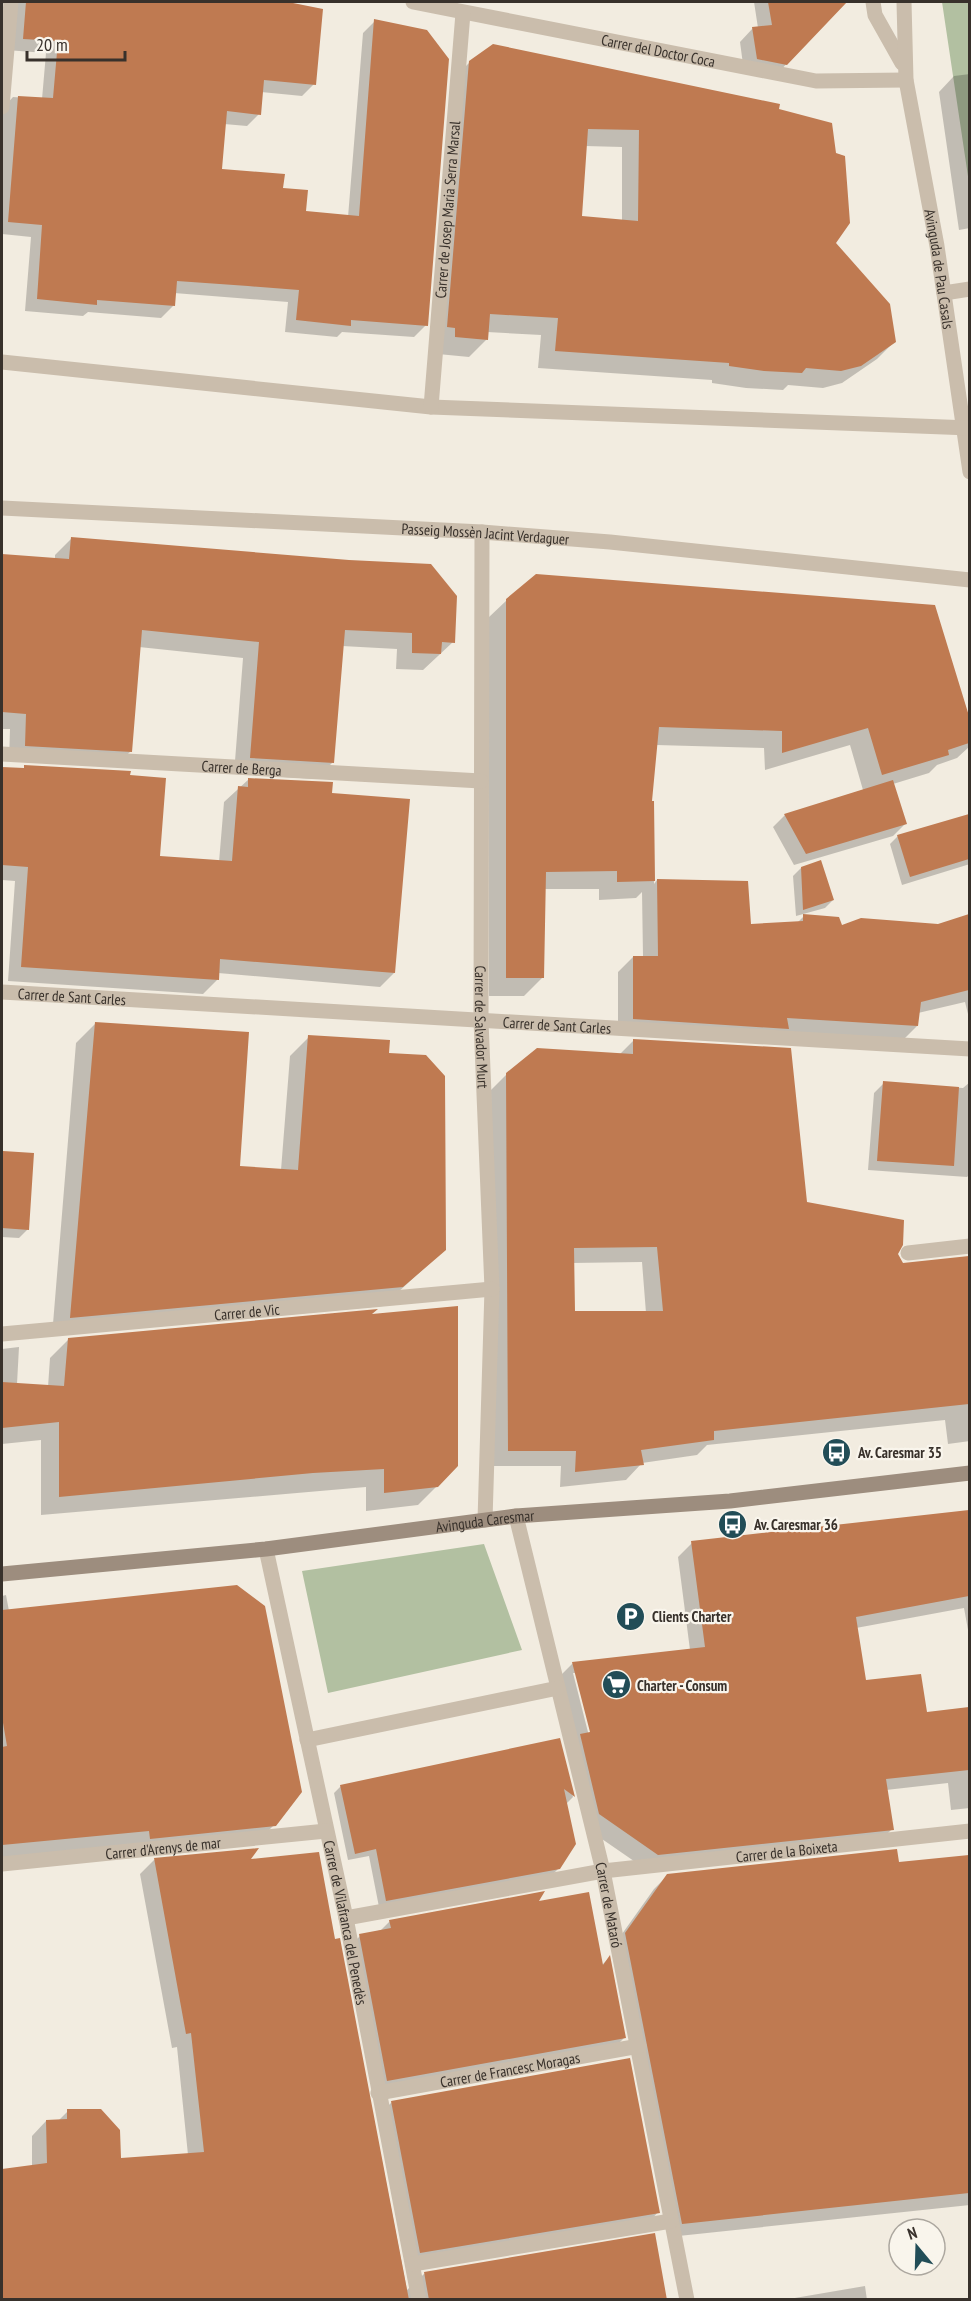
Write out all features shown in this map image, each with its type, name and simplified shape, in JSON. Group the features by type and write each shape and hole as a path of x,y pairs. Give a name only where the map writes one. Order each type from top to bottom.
{"street":[{"path":"2,107 11,2"},
{"name":"Carrer del Doctor Coca","path":"413,2 816,81 905,73"},
{"name":"Avinguda de Pau Casals","path":"873,2 875,15 905,73"},
{"name":"Avinguda de Pau Casals","path":"904,2 905,73 966,428 969,472"},
{"name":"Carrer de Josep Maria Serra Marsal","path":"431,407 463,13"},
{"path":"944,293 969,289"},
{"path":"2,362 431,407 966,428"},
{"name":"Passeig Mossèn Jacint Verdaguer","path":"2,508 482,532 610,542 969,580"},
{"name":"Carrer de Salvador Murt","path":"482,532 481,1021 492,1289 485,1520"},
{"name":"Carrer de Berga","path":"2,754 481,780"},
{"name":"Carrer de Sant Carles","path":"2,992 969,1049"},
{"path":"908,1253 969,1246"},
{"name":"Carrer de Vic","path":"2,1334 492,1289"},
{"name":"Avinguda Caresmar","path":"2,1574 266,1549 516,1516 730,1501 969,1473"},
{"name":"Carrer de Mataró","path":"516,1516 603,1871 687,2300"},
{"name":"Carrer de Vilafranca del Penedès","path":"266,1549 346,1918 419,2300"},
{"path":"307,1740 558,1688"},
{"name":"Carrer de la Boixeta","path":"603,1871 969,1831"},
{"name":"Carrer d'Arenys de mar","path":"2,1864 326,1832"},
{"path":"346,1918 603,1871"},
{"name":"Carrer de Francesc Moragas","path":"378,2093 639,2046"},
{"path":"413,2264 671,2221"}],"green space":[{"path":"942,2 969,2 969,183"},
{"path":"484,1544 522,1650 328,1693 302,1571"}],"building":[{"path":"26,2 288,2 323,9 316,85 264,80 261,115 227,111 222,169 285,174 283,188 308,190 306,211 359,216 374,19 427,30 449,59 428,326 351,320 351,326 296,320 299,290 177,281 175,306 97,300 97,305 37,299 42,225 8,222 18,96 53,98 58,41 23,39"},
{"path":"768,2 847,2 787,65 757,59 752,27 772,25"},
{"path":"493,44 780,104 779,109 832,123 836,153 845,156 850,223 836,243 890,304 896,342 861,366 841,371 806,368 802,373 764,371 729,366 729,363 555,351 558,318 490,314 488,340 455,337 455,328 447,327 469,61","holes":["588,129 639,130 638,221 582,216"]},
{"path":"71,537 349,560 431,564 457,596 455,643 442,642 441,654 412,653 412,633 345,630 334,763 250,758 259,642 142,630 132,752 25,746 26,714 2,712 2,554 69,559"},
{"path":"536,574 935,605 969,716 969,743 948,750 949,755 882,775 868,728 782,753 782,731 659,727 652,801 654,801 655,881 617,882 617,871 546,872 544,978 506,978 506,599"},
{"path":"24,765 131,771 130,775 166,778 160,856 232,861 238,786 248,787 248,778 333,782 332,793 410,799 395,973 220,959 219,980 21,967 28,867 2,865 2,767 24,768"},
{"path":"893,780 907,824 806,854 784,814"},
{"path":"969,814 969,859 910,877 897,835"},
{"path":"821,860 834,900 803,910 801,867"},
{"path":"657,879 748,881 751,924 803,921 803,914 839,917 842,925 861,918 938,924 969,914 969,990 921,1002 918,1026 787,1018 789,1029 633,1019 633,956 658,956"},
{"path":"95,1022 249,1032 240,1166 298,1170 308,1035 390,1040 389,1053 426,1055 445,1076 446,1250 403,1287 70,1318"},
{"path":"633,1039 791,1048 807,1202 904,1220 903,1245 898,1254 903,1263 969,1256 969,1404 714,1431 714,1440 641,1450 644,1465 575,1472 576,1451 508,1451 506,1073 537,1048 633,1054","holes":["657,1247 663,1311 575,1311 574,1248"]},
{"path":"883,1081 959,1087 954,1166 877,1161"},
{"path":"3,1151 34,1153 29,1230 2,1228"},
{"path":"458,1306 458,1466 438,1487 384,1493 384,1469 313,1473 59,1497 59,1422 2,1428 2,1382 64,1386 68,1338 378,1309 372,1314"},
{"path":"969,1510 969,1596 856,1617 866,1680 921,1674 927,1712 969,1707 969,1770 886,1779 894,1830 658,1855 599,1814 580,1734 590,1732 572,1662 705,1647 691,1541"},
{"path":"237,1585 265,1606 302,1792 276,1826 150,1839 149,1831 2,1845 2,1747 7,1746 2,1717 2,1610"},
{"path":"560,1738 575,1797 564,1789 576,1844 560,1869 386,1901 376,1849 355,1854 340,1785"},
{"path":"259,1848 251,1859 319,1852 335,1939 340,1938 409,2300 2,2300 2,2169 47,2163 46,2120 67,2119 67,2109 101,2109 120,2130 121,2158 204,2152 191,2033 186,2034 154,1858"},
{"path":"897,1849 899,1862 969,1855 969,2193 682,2224 625,1933 667,1874"},
{"path":"545,1891 539,1901 589,1892 603,1965 610,1955 626,2038 387,2081 359,1934 391,1928 389,1920"},
{"path":"630,2058 660,2213 420,2253 391,2101"},
{"path":"655,2233 667,2300 429,2300 424,2272"}],"place":[{"name":"Av. Caresmar 35","path":"837,1452"},
{"name":"Av. Caresmar 36","path":"733,1524"},
{"name":"Clients Charter","path":"631,1616"},
{"name":"Charter - Consum","path":"616,1685"}]}
